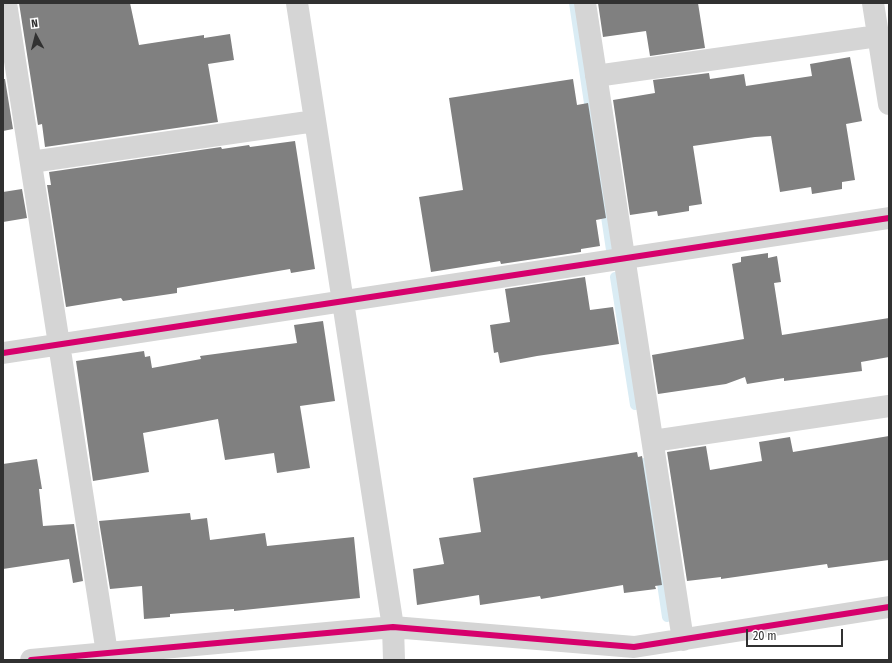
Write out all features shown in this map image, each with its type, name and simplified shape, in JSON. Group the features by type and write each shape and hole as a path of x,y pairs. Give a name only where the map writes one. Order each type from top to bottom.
{"street":[{"path":"6,3 107,653"},
{"path":"297,3 393,627 394,660"},
{"path":"585,3 683,640"},
{"path":"873,3 889,104"},
{"path":"596,76 878,36"},
{"path":"31,162 315,121"},
{"path":"3,353 889,218"},
{"path":"653,441 889,406"},
{"path":"31,660 393,627 634,647 889,607"}],"building":[{"path":"19,3 130,3 139,45 204,35 204,38 230,34 234,60 208,64 218,122 45,147 42,124 38,125"},
{"path":"598,3 698,3 705,48 650,56 646,31 603,37"},
{"path":"850,57 862,121 846,124 855,180 842,182 842,189 812,194 811,187 780,192 771,136 693,146 702,204 689,206 689,211 658,216 657,211 630,215 613,100 655,93 653,80 709,73 710,79 744,74 746,86 812,76 810,64"},
{"path":"3,79 5,79 13,129 3,131"},
{"path":"573,79 577,105 588,103 606,218 596,220 600,246 581,249 581,252 501,264 500,261 431,272 419,197 463,190 449,98"},
{"path":"295,141 315,269 291,273 290,269 177,288 177,293 123,301 121,298 66,307 47,185 51,185 49,172 221,147 222,149 249,145 250,147"},
{"path":"22,189 27,218 3,222 3,192"},
{"path":"768,253 768,258 777,256 781,282 774,283 782,335 889,318 889,357 861,362 862,371 784,381 784,378 747,384 745,377 726,384 658,394 652,355 744,339 732,264 741,262 741,257"},
{"path":"585,277 590,310 613,307 619,344 500,363 498,352 494,353 490,325 510,322 505,289"},
{"path":"323,321 335,401 300,406 310,468 277,473 274,453 225,460 218,419 143,433 149,472 93,481 76,361 144,351 145,357 150,356 152,368 201,359 200,356 297,343 294,325"},
{"path":"889,436 889,560 828,568 827,564 721,579 721,577 687,581 667,452 706,446 710,470 762,461 759,442 790,437 793,452"},
{"path":"637,452 638,457 642,456 662,585 655,586 656,589 624,593 623,585 541,599 540,596 480,605 479,595 417,605 413,569 444,564 439,538 481,532 473,478"},
{"path":"37,459 42,489 39,489 43,526 74,524 83,581 73,583 69,559 3,569 3,464"},
{"path":"190,513 191,520 207,518 210,540 265,533 267,546 354,537 360,598 234,611 234,609 170,614 170,617 144,619 142,586 110,589 99,521"}],"waterway":[{"path":"574,3 611,250"},
{"path":"615,277 635,405"},
{"path":"644,463 667,617"}],"cycle path":[{"path":"3,353 889,218"},
{"path":"31,660 393,627 634,647 889,607"}]}
